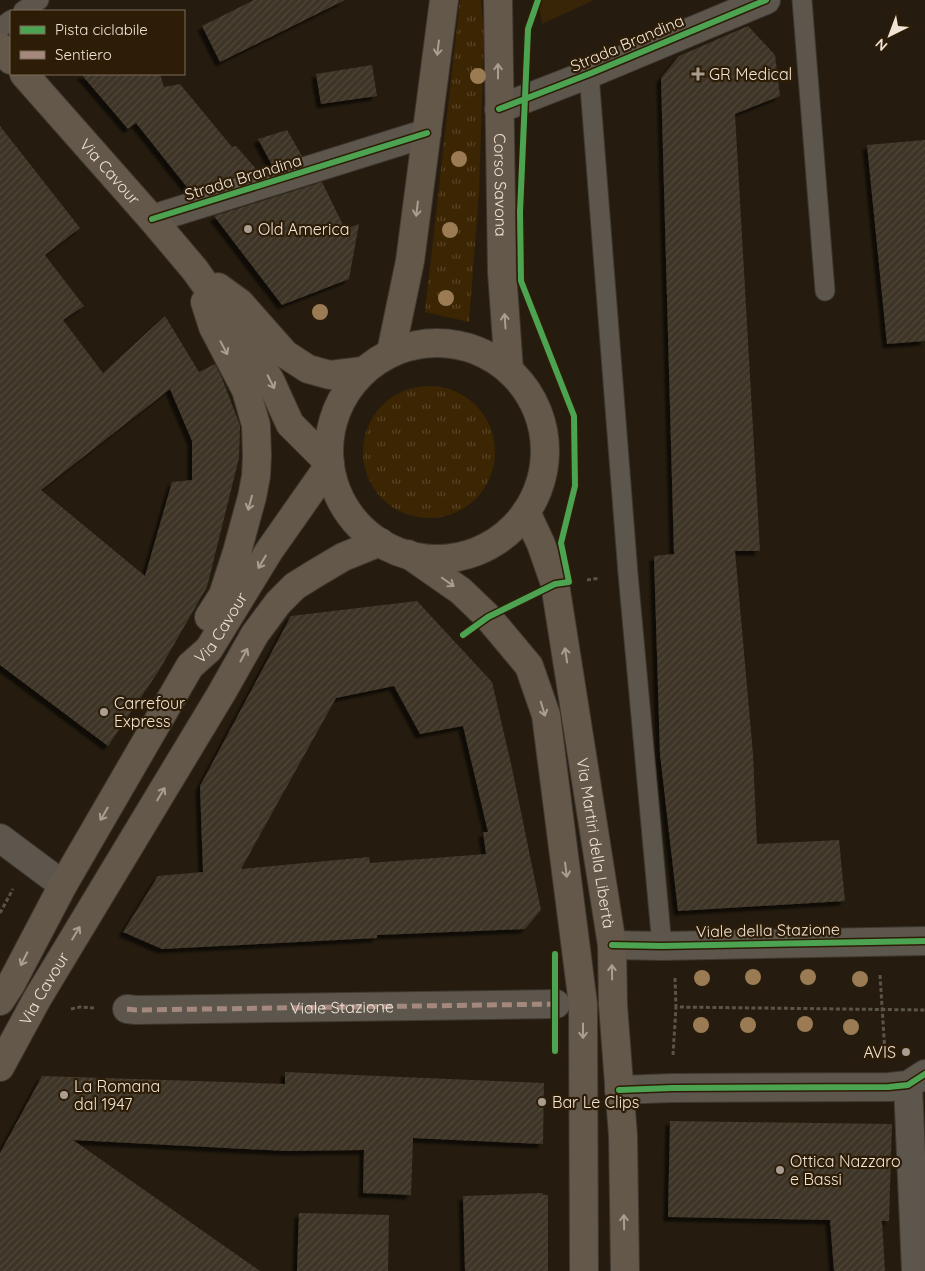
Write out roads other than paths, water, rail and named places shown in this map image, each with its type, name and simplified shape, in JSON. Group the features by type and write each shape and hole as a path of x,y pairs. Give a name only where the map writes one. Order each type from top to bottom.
{"main road":[{"path":"391,352 410,261 444,0"},
{"name":"Corso Savona","path":"498,0 502,272 508,370"},
{"path":"0,47 10,59"},
{"name":"Via Cavour","path":"0,1001 11,984 63,884 190,666 209,649 269,551 330,464 290,424 270,380 251,349 194,270 152,219 25,75"},
{"path":"190,666 197,637 223,594 252,496 257,456 256,425 246,390 213,326 194,270"},
{"name":"Via Cavour","path":"194,270 240,303 285,354 308,369 330,374 363,371"},
{"path":"408,554 437,559 467,555 490,545 510,531 526,512 540,484 545,453 541,422 529,394 508,370 482,352 452,343 421,343 391,352 363,371 350,386 339,404 332,423 329,444 330,464 338,494 355,521 380,542 408,554 461,591 488,617 529,666 546,715 583,1004 584,1271"},
{"name":"Via Martiri della Libertà","path":"526,512 555,584 612,945 612,1005 623,1136 625,1271"},
{"name":"Via Cavour","path":"0,1067 36,999 221,694 255,634 278,603 295,586 343,557 380,542"}],"street":[{"name":"Strada Brandina","path":"499,109 590,74 766,0"},
{"name":"Strada Brandina","path":"152,219 427,133"},
{"path":"0,838 63,884"},
{"name":"Viale della Stazione","path":"612,945 662,946 925,941"},
{"name":"Viale Stazione","path":"127,1009 556,1004"},
{"path":"620,1090 889,1087 916,1080 916,1271"}],"lane":[{"path":"24,10 39,0"},
{"path":"802,0 825,291"},
{"path":"590,74 628,574 662,946"}],"place":[{"name":"GR Medical","path":"698,74"},
{"name":"Old America","path":"248,229"},
{"name":"Carrefour Express","path":"104,712"},
{"name":"AVIS","path":"906,1052"},
{"name":"La Romana dal 1947","path":"64,1095"},
{"name":"Bar Le Clips","path":"542,1102"},
{"name":"Ottica Nazzaro e Bassi","path":"780,1170"}]}
